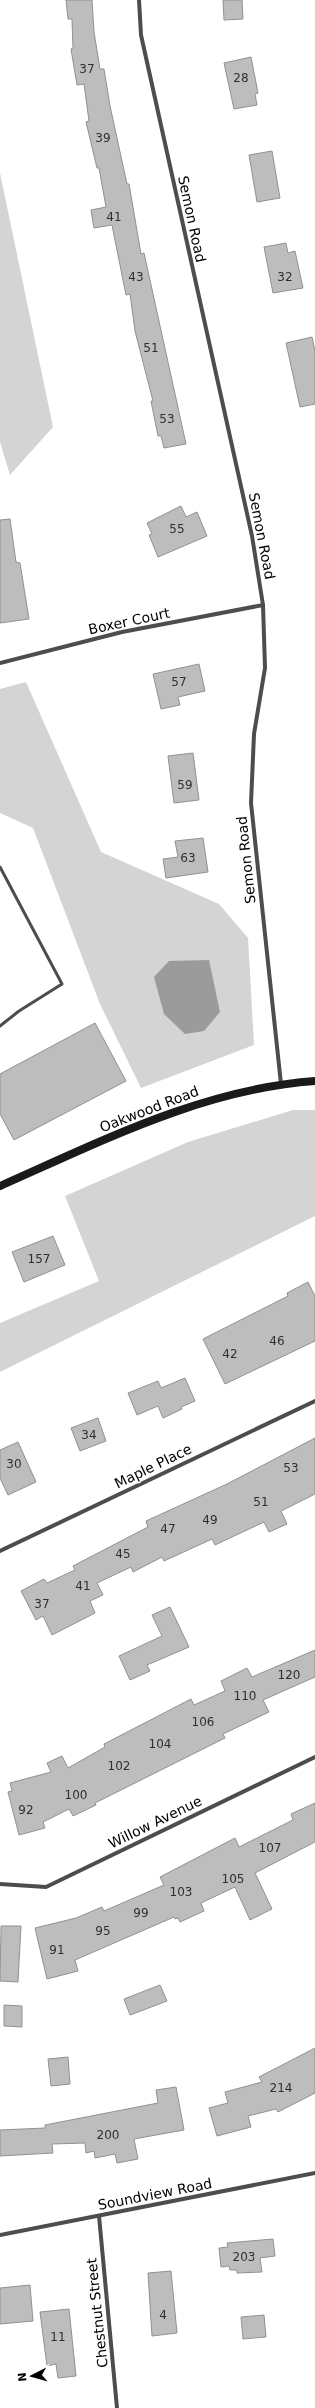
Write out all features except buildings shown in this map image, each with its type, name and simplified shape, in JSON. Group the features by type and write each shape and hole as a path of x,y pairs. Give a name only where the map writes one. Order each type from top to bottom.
{"main road":[{"name":"Oakwood Road","path":"0,1186 158,1117 213,1099 281,1084 315,1081"}],"street":[{"name":"Semon Road","path":"139,0 141,34 252,536 263,605 264,668 254,734 251,803 281,1084"},
{"name":"Boxer Court","path":"0,663 122,632 263,605"},
{"name":"Maple Place","path":"0,1551 315,1401"},
{"name":"Willow Avenue","path":"0,1884 46,1887 315,1756"},
{"name":"Soundview Road","path":"0,2235 315,2173"},
{"name":"Chestnut Street","path":"99,2216 117,2408"}],"lane":[{"path":"0,867 62,984 19,1011 0,1026"}],"shaded area":[{"path":"0,173 53,427 10,475 0,442"},
{"path":"26,682 101,852 219,904 248,938 254,1045 141,1088 100,1004 33,828 0,813 0,689"},
{"path":"209,960 220,1012 204,1031 185,1034 164,1014 154,977 169,961"},
{"path":"293,1110 315,1110 315,1216 0,1372 0,1323 99,1281 65,1196 188,1142"}]}
